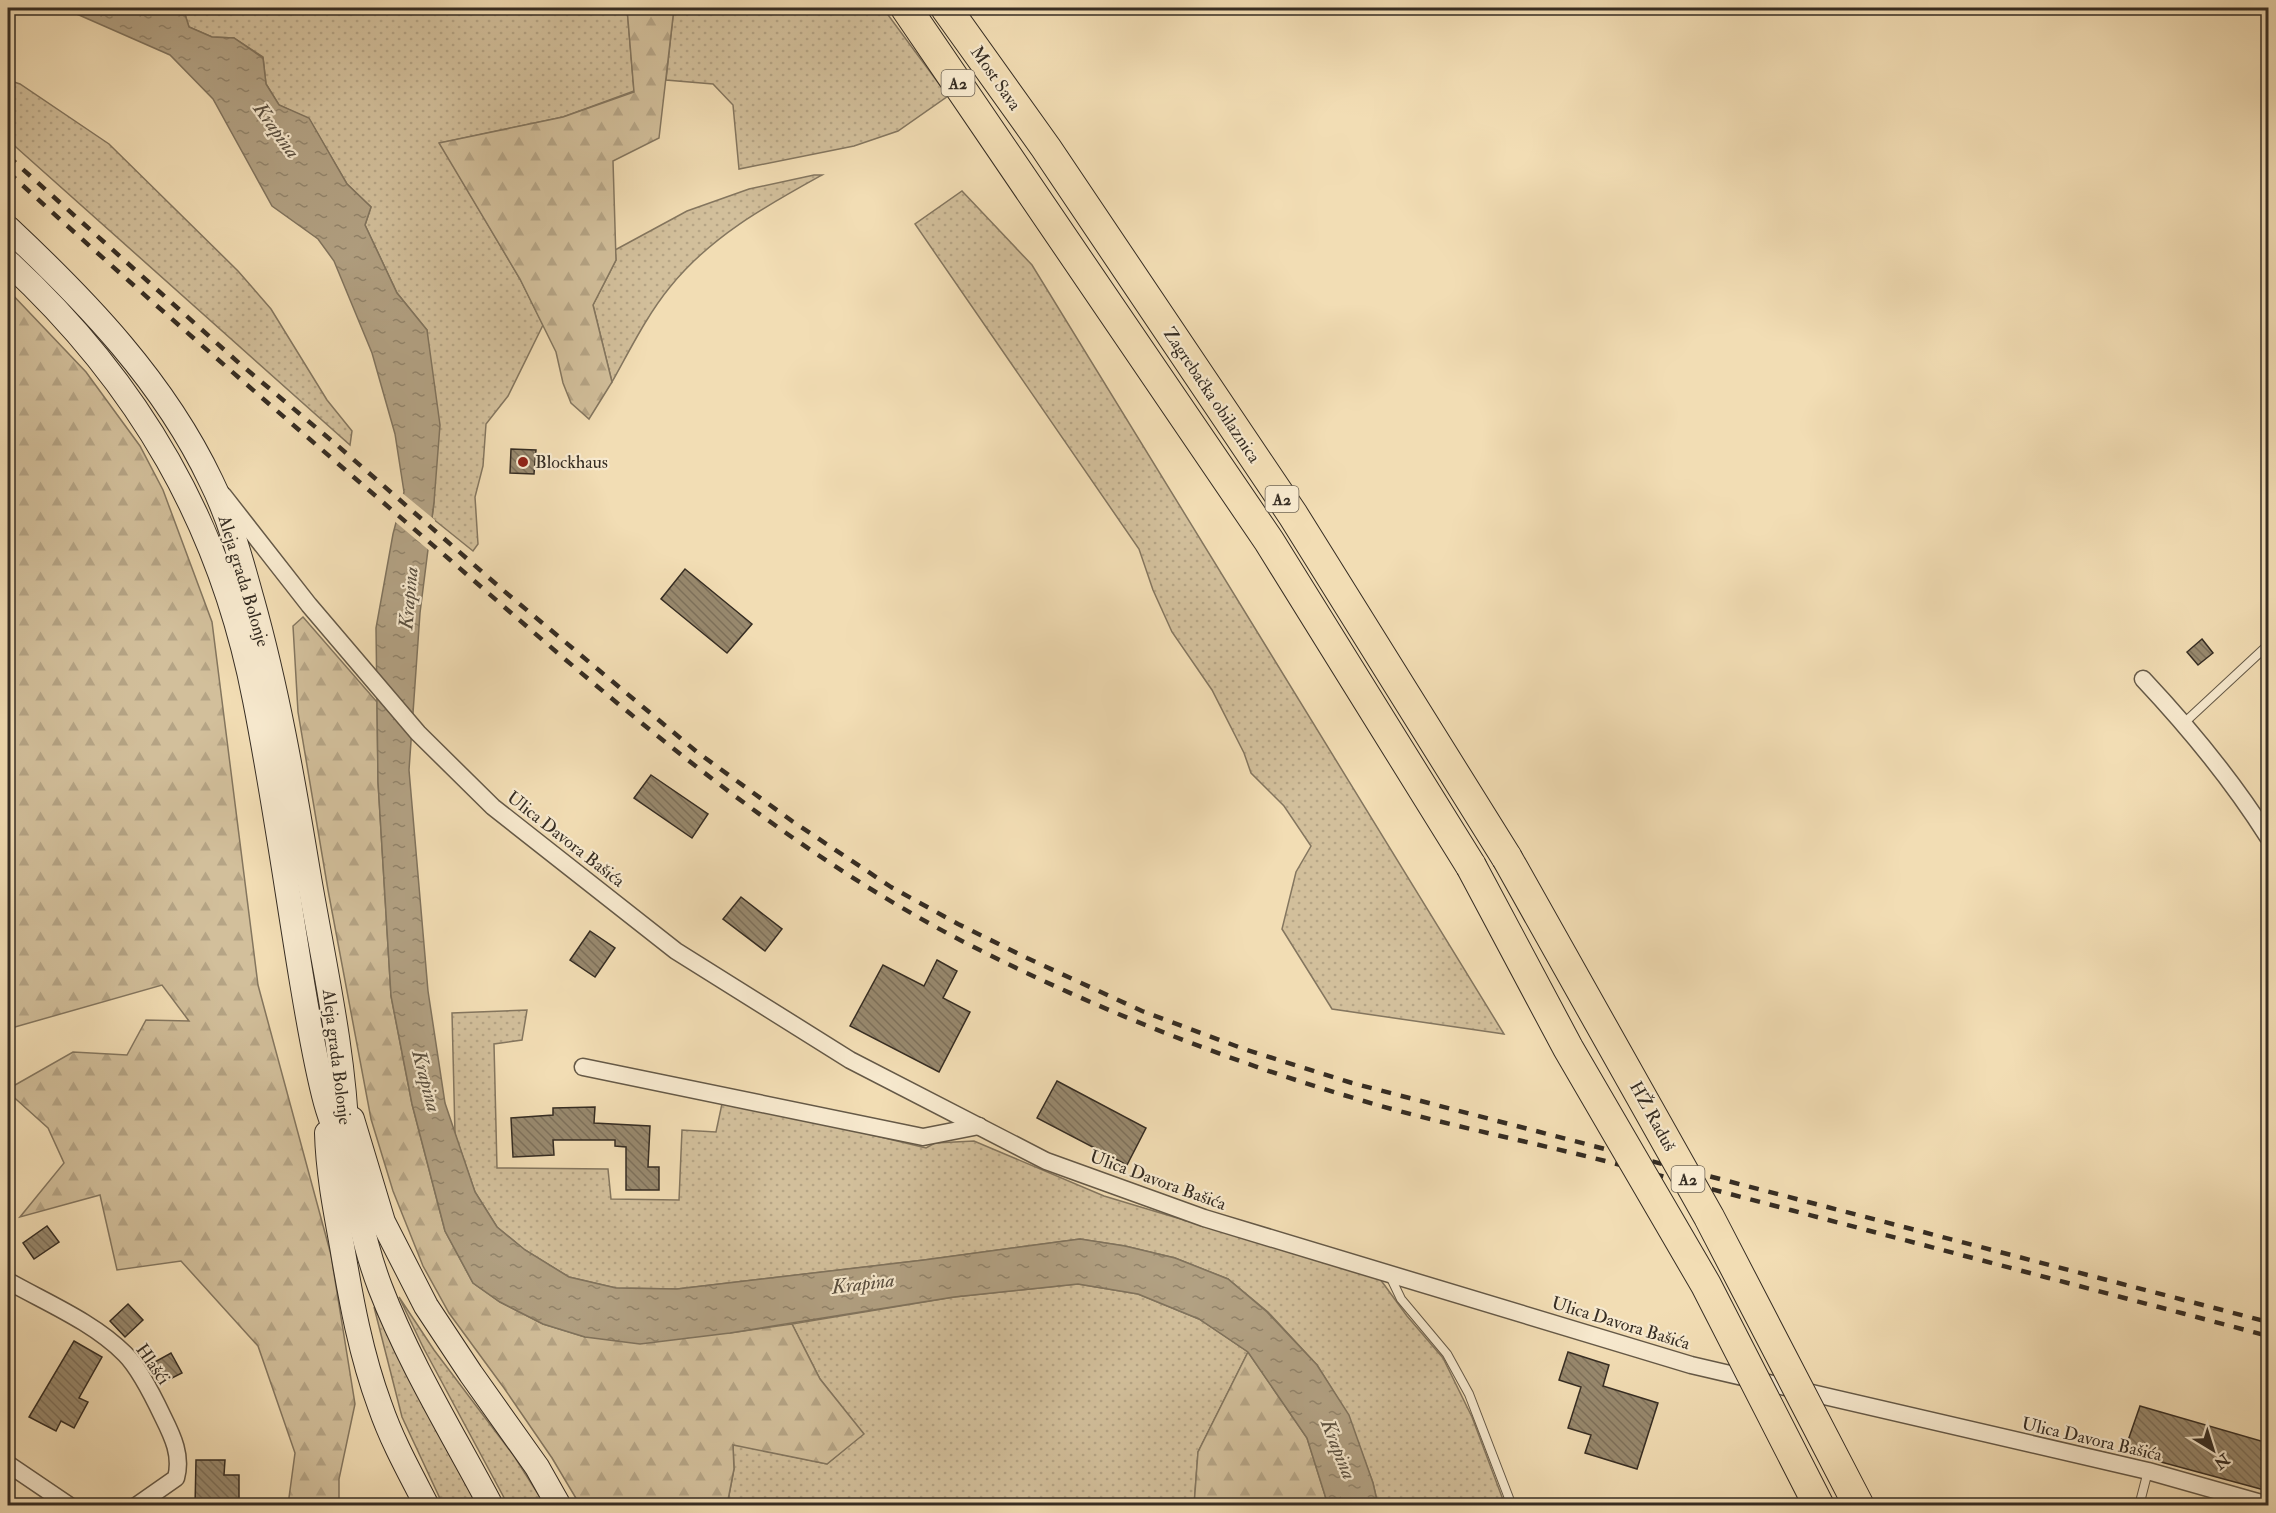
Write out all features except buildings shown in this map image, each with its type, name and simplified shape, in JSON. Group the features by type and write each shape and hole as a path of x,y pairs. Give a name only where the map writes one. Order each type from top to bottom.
{"highway":[{"name":"Most Sava","path":"906,8 1011,158"},
{"name":"Most Sava","path":"946,8 1046,147"},
{"name":"Zagrebačka obilaznica","path":"1046,147 1293,515 1507,858"},
{"name":"Zagrebačka obilaznica","path":"1011,158 1269,541 1471,866 1568,1048 1706,1285 1819,1506"},
{"name":"HŽ Raduš","path":"1507,858 1709,1217 1859,1506"}],"main road":[{"name":"Aleja grada Bolonje","path":"8,228 59,276 121,344 162,396 212,483 238,548 274,690 294,789 336,1100 358,1217 380,1288 405,1342 491,1506"},
{"name":"Aleja grada Bolonje","path":"8,262 41,293 95,354 132,401 157,439 187,494 211,546 239,629 255,699 307,1013 336,1100"},
{"path":"336,1100 327,1155 333,1199 363,1349 380,1406 392,1436 427,1506"},
{"path":"336,1100 383,1222 405,1267 437,1323 537,1467 559,1506"}],"street":[{"name":"Ulica Davora Bašića","path":"212,483 237,510 309,605 418,733 493,807 676,951 850,1060 1046,1161 1194,1215 1691,1365 2148,1471 2268,1505"},
{"path":"2143,680 2184,723 2252,811 2268,837"},
{"path":"583,1067 923,1137 979,1126"},
{"name":"Hlašći","path":"8,1281 99,1332 126,1356 154,1399 176,1443 178,1467 176,1478 136,1506"},
{"path":"8,1464 70,1506"}],"lane":[{"path":"2184,723 2268,645"},
{"path":"1388,1273 1401,1299 1447,1354 1469,1394 1512,1506"},
{"path":"2139,1506 2148,1471"}],"green space":[{"path":"183,8 627,8 634,91 563,117 440,143 520,279 543,325 508,396 486,424 483,466 475,497 478,544 473,551 432,518 434,502 427,330 397,293 365,225 371,207 347,184 309,119 279,105 266,84 263,57 234,38 212,37 189,27"},
{"path":"627,8 674,8 659,138 613,161 616,260 593,305 612,382 589,419 571,403 563,383 556,352 520,279 439,143 563,117 634,92"},
{"path":"674,8 883,8 948,96 898,131 854,146 739,169 733,105 713,84 666,80"},
{"path":"8,80 20,84 109,144 238,271 271,309 327,400 352,431 350,445 8,140"},
{"path":"822,175 780,198 721,237 686,269 654,309 612,382 593,305 616,260 615,250 687,211 749,189"},
{"path":"962,191 1032,265 1504,1034 1332,1009 1282,929 1296,872 1311,846 1284,806 1251,773 1244,753 1212,690 1172,632 1153,590 1139,549 915,224"},
{"path":"8,290 86,372 140,446 163,490 212,622 258,985 331,1255 355,1404 339,1479 339,1505 288,1505 295,1453 258,1346 181,1261 117,1270 100,1195 20,1217 64,1163 48,1128 8,1092 8,1089 73,1052 127,1055 146,1020 189,1021 162,985 8,1029"},
{"path":"303,617 377,702 378,782 391,996 412,1104 445,1231 473,1283 500,1302 543,1324 585,1337 730,1333 792,1324 820,1379 864,1434 827,1464 733,1445 734,1469 727,1505 580,1505 552,1458 449,1313 423,1266 393,1191 371,1119 328,890 298,712 293,626"},
{"path":"527,1010 522,1040 494,1044 497,1168 608,1169 611,1199 679,1200 682,1130 716,1132 723,1099 926,1148 935,1143 974,1141 1104,1196 1380,1279 1407,1316 1443,1358 1472,1417 1505,1505 1378,1505 1373,1483 1348,1415 1317,1365 1268,1312 1228,1279 1175,1258 1125,1246 1080,1239 677,1289 616,1288 569,1277 525,1250 497,1227 475,1192 455,1134 452,1013"},
{"path":"1078,1284 1138,1294 1199,1319 1248,1352 1198,1452 1194,1505 727,1506 734,1469 733,1444 827,1464 863,1434 820,1379 792,1324 954,1297"},
{"path":"399,1297 434,1350 514,1456 545,1505 508,1505 423,1347"},
{"path":"374,1307 477,1505 443,1505 402,1417"},
{"path":"1248,1352 1307,1438 1328,1505 1194,1506 1198,1452"}],"water":[{"name":"Krapina","path":"63,8 183,8 189,27 212,37 234,38 263,58 266,84 279,105 309,118 347,184 371,207 365,225 397,293 427,330 440,425 434,502 420,613 409,770 428,991 445,1103 475,1192 497,1227 525,1250 569,1277 616,1288 677,1289 1080,1239 1125,1246 1175,1258 1228,1279 1267,1312 1317,1365 1349,1415 1373,1483 1378,1505 1328,1505 1307,1438 1248,1352 1199,1319 1138,1294 1078,1284 954,1297 730,1333 640,1344 585,1337 543,1324 500,1302 473,1283 445,1231 412,1104 391,996 378,782 376,628 393,534 404,492 395,434 372,353 334,261 318,239 272,206 213,99 170,55"}],"pier":[{"path":"401,492 435,520 431,552 393,520"}],"railway":[{"path":"8,156 239,363 504,591 697,752 792,821 891,887 958,924 1142,1011 1244,1049 1352,1083 2268,1322"},
{"path":"8,172 227,367 631,715 757,813 890,901 960,940 1054,986 1150,1027 1248,1064 1380,1106 1613,1163 2268,1336"}],"place":[{"name":"Blockhaus","path":"523,462"}]}
